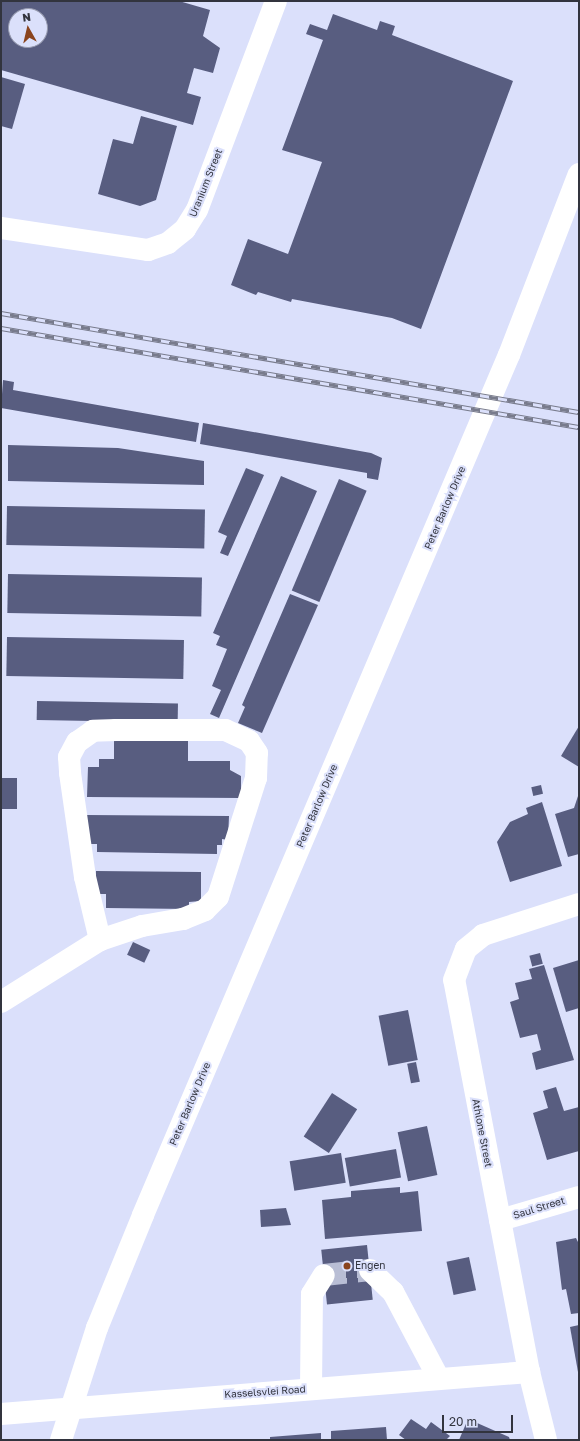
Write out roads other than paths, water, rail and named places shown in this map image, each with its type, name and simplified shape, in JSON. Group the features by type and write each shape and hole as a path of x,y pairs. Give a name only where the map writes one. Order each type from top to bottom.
{"street":[{"name":"Uranium Street","path":"1,228 148,250 168,243 186,229 197,210 276,1"},
{"name":"Peter Barlow Drive","path":"61,1440 97,1328 143,1215 454,487 509,355 579,174"},
{"path":"1,1002 100,940 142,926 183,919 205,910 218,897 256,778 256,754 249,741 225,730 122,730 94,731 77,742 70,757 72,786 85,877 100,940"},
{"name":"Athlone Street","path":"546,1440 529,1372 454,990 456,969 466,949 483,935 579,904"},
{"name":"Saul Street","path":"500,1220 579,1196"},
{"path":"370,1270 393,1292 439,1379"},
{"path":"311,1388 312,1294 324,1275"},
{"name":"Kasselsvlei Road","path":"1,1414 311,1388 529,1372"}],"tunnel":[{"path":"324,1275 370,1270"}],"railway":[{"path":"1,313 579,412"},
{"path":"1,328 579,427"}],"place":[{"name":"Engen","path":"347,1266"}]}
